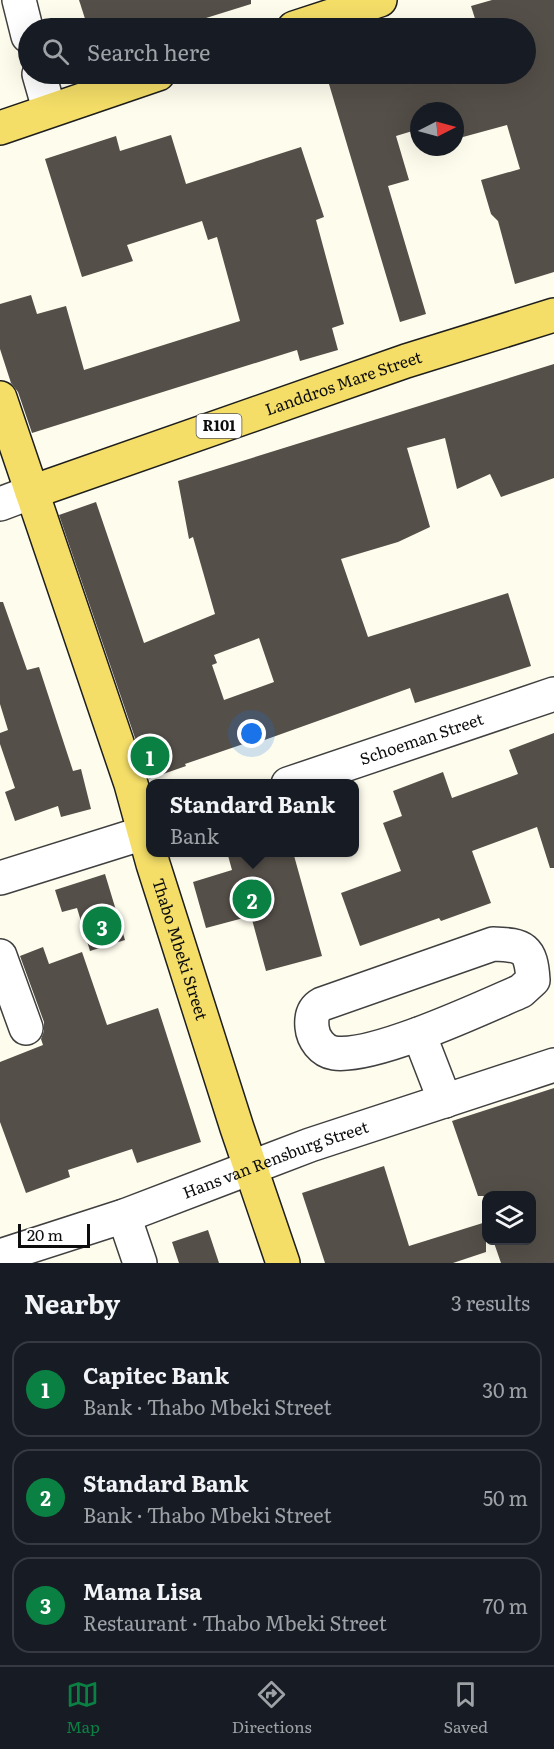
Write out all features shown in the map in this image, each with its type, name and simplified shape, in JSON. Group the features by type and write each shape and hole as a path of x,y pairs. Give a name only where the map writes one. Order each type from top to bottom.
{"main road":[{"path":"325,18 380,0"},
{"path":"0,128 128,84"},
{"name":"Landdros Mare Street","path":"32,492 406,361 554,315"},
{"name":"Thabo Mbeki Street","path":"0,398 146,829"},
{"name":"Thabo Mbeki Street","path":"155,857 251,1166 284,1263"}],"street":[{"path":"19,0 24,18"},
{"path":"42,84 49,110"},
{"name":"Landdros Mare Street","path":"0,504 32,492"},
{"name":"Schoeman Street","path":"300,779 554,694"},
{"path":"0,878 146,832"},
{"path":"493,944 513,945 523,948 528,953 533,980 521,992 419,1034 366,1049 333,1053 323,1048 314,1037 312,1019 315,1008 322,1004 493,944"},
{"path":"0,956 26,1028"},
{"path":"419,1034 445,1101"},
{"name":"Hans van Rensburg Street","path":"0,1256 124,1216 251,1166 554,1065"},
{"path":"124,1216 140,1263"}],"building":[{"path":"79,0 251,0 251,4 206,18 85,18"},
{"path":"492,0 554,0 554,272 515,284 498,221 491,214 481,180 520,169 507,125 464,137 464,102 410,102 410,132 396,136 409,180 388,186 426,314 400,322 329,84 536,84 536,18 475,18 471,6"},
{"path":"171,135 186,184 301,147 324,217 316,220 344,324 332,328 338,350 300,361 297,350 32,433 18,392 11,383 0,349 0,304 31,295 37,314 66,306 84,370 240,321 217,237 208,240 202,221 127,245 133,261 82,277 45,159 116,136 120,151"},
{"path":"554,364 554,478 501,497 490,474 457,489 445,438 407,448 430,527 398,542 341,559 368,637 508,593 531,666 415,703 410,688 253,744 252,741 185,764 186,766 149,779 59,515 96,502 144,643 215,614 193,537 189,539 178,481","holes":["259,638 274,682 224,700 212,665 217,663 214,655"]},
{"path":"0,602 3,602 27,670 39,667 73,771 81,769 91,809 61,817 58,806 15,821 5,792 15,788 0,744 0,733 8,730 0,704"},
{"path":"554,733 554,868 550,868 537,827 472,851 491,903 441,921 439,918 360,946 341,893 401,871 383,823 402,816 393,791 443,772 452,798 518,774 509,750"},
{"path":"228,857 294,857 322,956 266,971 251,916 206,928 193,882 232,870"},
{"path":"105,874 125,940 90,951 77,908 62,912 55,890"},
{"path":"43,947 49,964 82,952 107,1025 158,1008 201,1142 137,1163 132,1149 68,1170 70,1177 26,1193 0,1122 0,1062 43,1045 41,1039 44,1022 20,956"},
{"path":"554,1088 554,1263 501,1263 495,1245 536,1245 536,1191 482,1191 482,1196 478,1196 452,1121"},
{"path":"384,1166 409,1246 482,1223 482,1245 486,1245 486,1252 453,1263 325,1263 302,1193"},
{"path":"208,1230 219,1263 179,1263 172,1242"}],"place":[{"name":"Capitec Bank","path":"150,756"},
{"name":"Standard Bank","path":"252,899"},
{"name":"Mama Lisa","path":"102,926"}]}
